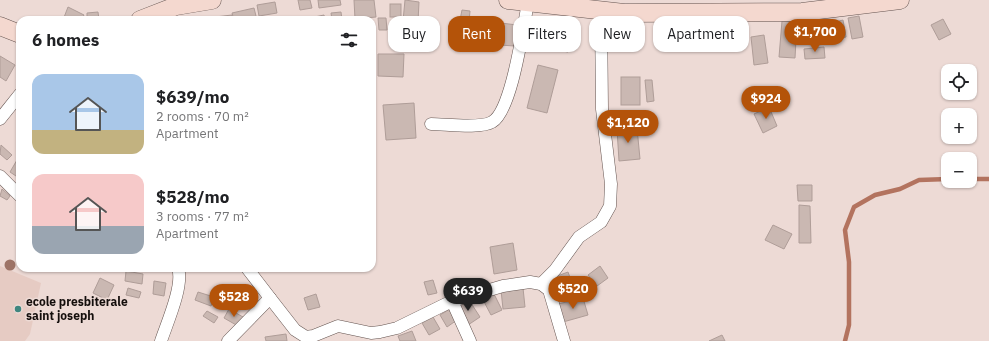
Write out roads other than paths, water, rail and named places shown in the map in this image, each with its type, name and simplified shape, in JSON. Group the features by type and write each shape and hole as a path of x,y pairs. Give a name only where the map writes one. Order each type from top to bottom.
{"street":[{"path":"150,16 176,6 212,0"},
{"path":"508,0 624,13 802,12 900,0"},
{"path":"432,124 484,125 493,122 500,115 511,88 528,3"},
{"path":"541,284 554,270 579,237 601,222 610,206 611,184 602,109 601,11"},
{"path":"0,26 16,32"},
{"path":"0,119 16,99"},
{"path":"0,176 16,192"},
{"path":"161,341 174,299 178,281 178,272"},
{"path":"250,272 295,330 306,337 313,336 338,326 371,333 388,331 452,301 503,286 530,282 541,284 548,290 564,341"},
{"path":"228,341 270,298"},
{"path":"452,301 470,341"}],"waterway":[{"path":"845,341 849,325 849,262 845,230 854,207 875,195 900,189 919,180 941,179"},
{"path":"977,179 989,179"}],"place":[{"name":"ecole presbiterale saint joseph","path":"18,309"}]}
